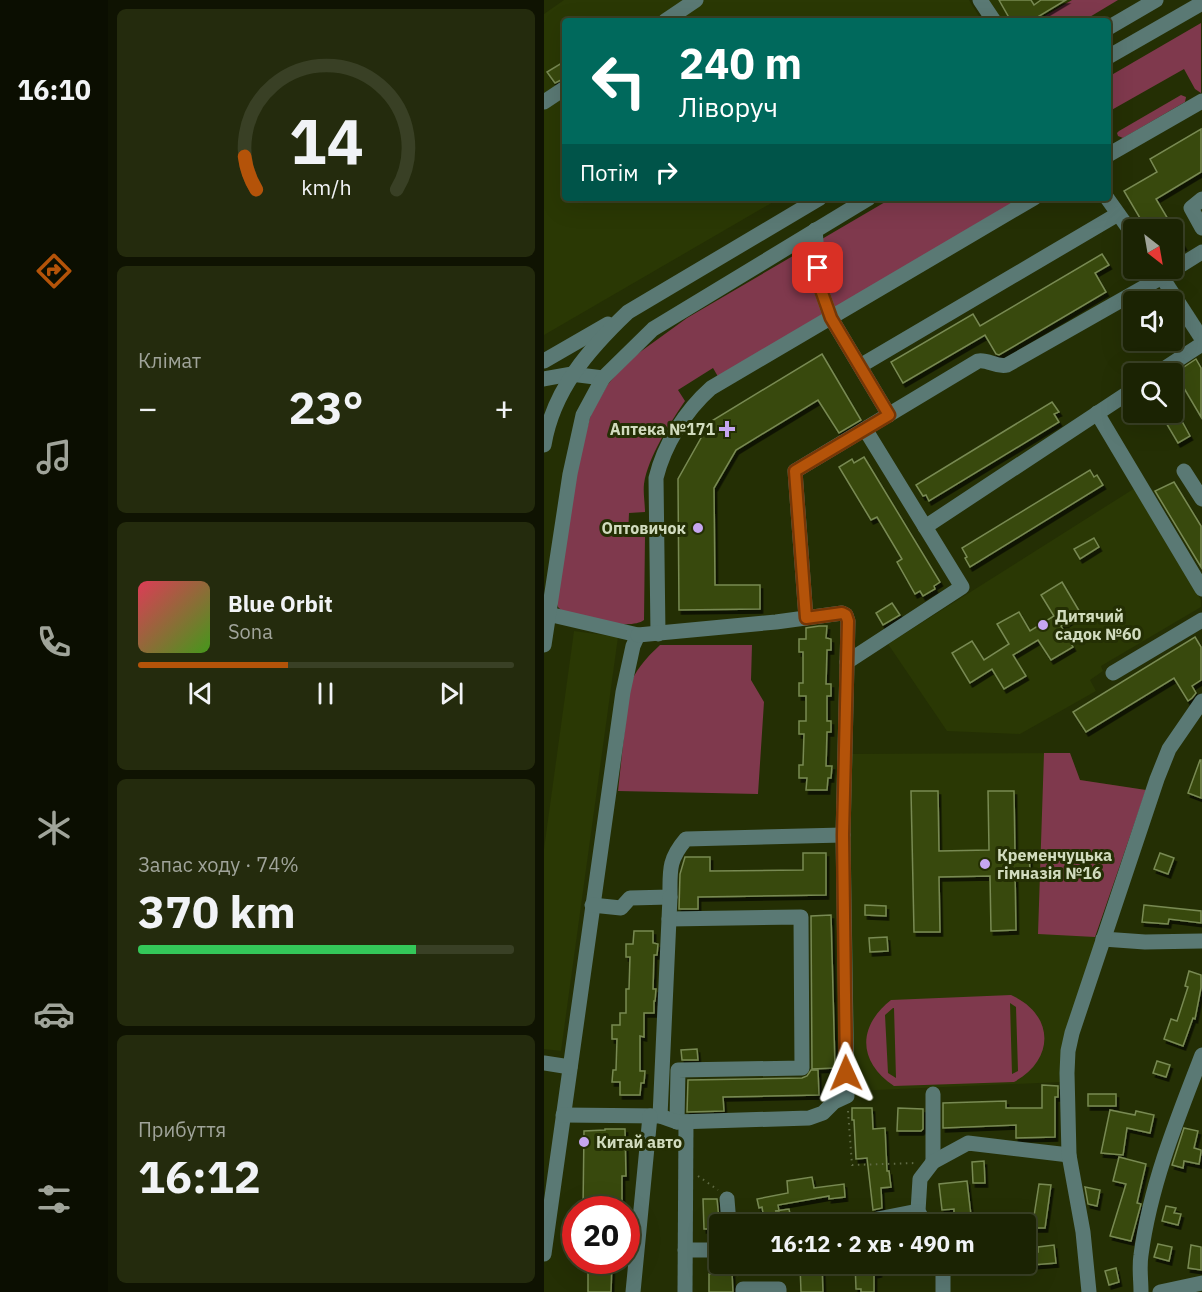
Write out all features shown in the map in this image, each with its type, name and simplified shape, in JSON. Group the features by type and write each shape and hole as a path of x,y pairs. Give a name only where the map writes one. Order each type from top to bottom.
{"street":[{"path":"669,18 696,0"},
{"path":"980,0 992,18"},
{"path":"1111,26 1156,0"},
{"path":"1111,55 1201,3"},
{"path":"544,102 562,90"},
{"path":"1111,152 1201,101"},
{"path":"1201,199 1192,204 1191,208 1201,228"},
{"path":"544,361 815,201"},
{"path":"544,645 546,614 570,474 583,415 603,378 653,329 864,201"},
{"path":"658,634 656,478 660,461 695,402 711,388 1029,201"},
{"path":"1109,201 1123,221"},
{"path":"860,366 1118,214"},
{"path":"815,230 820,287 831,318 889,415"},
{"path":"1183,261 1201,252"},
{"path":"806,618 795,471 978,361 984,360 1000,366 1007,364 1149,279"},
{"path":"1163,279 1201,339"},
{"path":"544,445 545,426 571,374 601,337 628,312"},
{"path":"1172,363 1201,344"},
{"path":"544,379 571,374 603,378"},
{"path":"925,527 1123,396"},
{"path":"1097,413 1201,589"},
{"path":"847,662 962,587 865,429"},
{"path":"1184,471 1201,499"},
{"path":"546,614 638,635 842,613 846,615 848,621 843,835 847,1096 834,1102 823,1113 809,1118 681,1122 655,1116 563,1115"},
{"path":"1113,673 1201,620"},
{"path":"544,1254 623,692 633,646 638,635"},
{"path":"1089,1292 1083,1232 1069,1155 1068,1051 1157,779 1169,749 1195,722 1201,701"},
{"path":"633,1292 655,1116 669,920 670,867 676,851 686,839 843,835"},
{"path":"592,905 621,908 630,898 670,897"},
{"path":"669,920 801,917 802,1068 678,1070 686,1168 685,1292"},
{"path":"1103,939 1201,942"},
{"path":"1141,1292 1141,1256 1153,1198 1201,1055"},
{"path":"544,1063 570,1067"},
{"path":"933,1094 933,1162"},
{"path":"921,1214 920,1179 933,1162 968,1143 1069,1155"},
{"path":"727,1199 728,1214"},
{"path":"685,1251 709,1250"},
{"path":"943,1274 943,1292"},
{"path":"1160,1292 1201,1283"},
{"path":"743,1292 743,1289 779,1289 779,1292"}],"path":[{"path":"847,1096 852,1165 933,1162"},
{"path":"686,1168 720,1191 727,1199"}],"shaded area":[{"path":"564,0 969,0 980,18 562,18 562,201 775,201 544,335 544,14"},
{"path":"987,0 1072,0 1041,18 999,18"},
{"path":"1072,0 1118,0 1088,18 1041,18"},
{"path":"1201,23 1201,93 1195,89 1184,69 1111,110 1111,75"},
{"path":"1181,95 1186,97 1185,102 1123,138 1118,136 1119,131"},
{"path":"887,201 1020,201 720,380 713,368 678,390 685,401 666,430 646,474 645,512 629,513 628,537 645,537 644,620 637,623 617,624 564,613 556,601 575,473 591,414 608,384 629,360 687,318"},
{"name":"Дитячий садок №60","path":"1135,488 1201,600 1201,607 1101,666 1103,671 1090,680 1096,691 1020,734 947,731 888,644"},
{"path":"574,631 618,637 561,1051 544,1049 544,849"},
{"path":"660,645 752,645 751,680 764,702 758,794 618,791 629,689 641,665"},
{"path":"1044,753 1070,753 1080,780 1146,790 1095,937 1038,934"},
{"name":"Кременчуцька гімназія №16","path":"1070,753 1080,780 1146,790 1095,937 1094,950 1061,1082 854,1091 848,754"},
{"path":"1011,995 1036,1013 1042,1025 1043,1049 1028,1072 1014,1082 894,1086 882,1077 874,1066 868,1055 866,1044 872,1021 891,1000","holes":["1010,1003 1016,1007 1018,1071 1012,1074","894,1008 896,1078 888,1073 885,1015"]}],"building":[{"path":"999,0 1031,0 1034,5 1041,0 1066,0 1036,18 1009,18"},
{"path":"562,63 562,80 555,83 547,72"},
{"path":"1201,129 1201,172 1156,199 1168,219 1141,219 1124,191 1157,172 1150,159"},
{"path":"1102,254 1109,265 1095,273 1106,292 999,355 996,354 985,335 903,383 891,362 973,314 980,326"},
{"path":"822,354 861,420 839,433 818,400 736,450 714,488 715,585 760,585 760,609 679,610 678,479 710,422"},
{"path":"1196,359 1201,368 1201,417 1183,387 1183,368"},
{"path":"1052,402 1059,412 1054,414 1059,422 929,501 926,495 923,496 916,485"},
{"path":"1166,423 1183,423 1190,436 1178,443"},
{"path":"864,457 940,582 934,586 935,589 923,596 920,591 915,594 897,562 902,559 877,517 871,520 839,467 852,459 854,463"},
{"path":"1090,470 1094,477 1097,475 1103,485 970,567 962,548"},
{"path":"1174,482 1201,526 1201,567 1155,491"},
{"path":"1094,538 1099,547 1080,559 1074,549"},
{"path":"1062,582 1081,614 1061,626 1073,647 1051,660 1038,640 1013,655 1026,676 1004,689 992,669 970,683 952,653 972,641 984,660 1009,644 997,624 1019,612 1030,631 1054,616 1041,595"},
{"path":"892,603 900,615 883,625 876,613"},
{"path":"827,626 826,638 831,639 831,650 827,650 826,684 831,684 831,696 827,696 827,721 831,721 831,732 827,732 826,766 832,766 827,790 806,790 807,778 799,778 799,765 803,765 804,734 799,734 799,721 806,721 806,696 799,696 799,683 803,683 803,652 799,652 799,639 806,639 806,628"},
{"path":"1195,637 1201,647 1201,680 1192,686 1196,693 1192,698 1188,701 1174,678 1086,732 1073,712"},
{"path":"1201,760 1201,798 1188,793"},
{"path":"911,791 938,791 939,851 989,850 988,791 1014,791 1015,852 1029,852 1030,871 1015,871 1016,930 991,931 990,876 939,877 940,932 914,932"},
{"path":"803,853 826,853 826,895 698,897 698,909 679,909 680,874 685,857 710,857 710,871 803,870"},
{"path":"1160,853 1174,858 1168,874 1154,869"},
{"path":"865,905 886,906 886,916 865,915"},
{"path":"1144,905 1201,911 1201,923 1169,919 1168,924 1142,922"},
{"path":"831,915 835,1068 812,1069 811,916"},
{"path":"634,931 653,931 653,943 658,944 657,955 654,955 653,989 656,989 654,1013 644,1013 644,1037 640,1036 640,1071 645,1071 640,1095 620,1095 620,1082 612,1082 613,1070 616,1070 617,1039 612,1039 612,1025 620,1025 620,1013 626,1013 630,957 626,957 626,944 633,944"},
{"path":"887,937 888,951 870,952 869,938"},
{"path":"1189,971 1201,975 1201,988 1195,1019 1193,1018 1183,1046 1164,1039 1171,1019 1177,1021 1188,987 1185,986"},
{"path":"697,1049 698,1060 682,1060 681,1050"},
{"path":"1157,1061 1170,1065 1166,1077 1153,1073"},
{"path":"811,1070 818,1070 819,1095 723,1097 724,1111 687,1112 688,1080 802,1078 807,1076"},
{"path":"1042,1085 1058,1086 1058,1097 1055,1097 1055,1137 1016,1138 1016,1125 943,1128 943,1103 1006,1101 1006,1108 1042,1108"},
{"path":"1088,1094 1116,1094 1116,1106 1088,1106"},
{"path":"852,1108 872,1108 873,1129 885,1128 887,1171 889,1171 891,1187 881,1188 882,1208 873,1210 867,1158 856,1159"},
{"path":"898,1108 923,1109 923,1129 921,1131 897,1131"},
{"path":"1110,1110 1135,1115 1136,1111 1154,1115 1150,1133 1127,1128 1123,1155 1101,1153"},
{"path":"1184,1128 1198,1131 1194,1148 1201,1152 1199,1164 1184,1161 1183,1168 1172,1165"},
{"path":"625,1129 626,1176 622,1176 622,1196 583,1196 584,1131"},
{"path":"1119,1157 1146,1164 1137,1203 1141,1204 1131,1241 1110,1236 1126,1184 1113,1181"},
{"path":"984,1161 985,1183 973,1183 972,1162"},
{"path":"812,1177 814,1188 844,1184 845,1197 829,1199 829,1196 778,1205 779,1210 789,1209 790,1214 760,1214 763,1213 762,1207 759,1208 757,1199 788,1193 787,1181"},
{"path":"967,1181 971,1214 954,1214 954,1209 942,1210 939,1184"},
{"path":"1039,1184 1051,1185 1045,1228 1036,1228 1034,1214"},
{"path":"1085,1187 1100,1190 1097,1206 1088,1204"},
{"path":"703,1199 717,1199 718,1214 709,1214 709,1229 704,1229"},
{"path":"1166,1206 1176,1208 1174,1213 1181,1214 1178,1225 1162,1221"},
{"path":"1158,1244 1172,1247 1169,1261 1154,1257"},
{"path":"1054,1245 1056,1263 1036,1265 1038,1247"},
{"path":"1191,1245 1201,1247 1201,1270 1188,1268"},
{"path":"1116,1268 1119,1282 1109,1285 1105,1271"},
{"path":"588,1274 612,1274 611,1292 588,1292"},
{"path":"709,1274 732,1274 733,1292 709,1292"},
{"path":"800,1274 822,1274 823,1292 801,1292"},
{"path":"855,1274 874,1274 874,1292 861,1292 861,1289 856,1289"}],"place":[{"name":"Аптека №171","path":"727,429"},
{"name":"Оптовичок","path":"698,528"},
{"name":"Дитячий садок №60","path":"1043,625"},
{"name":"Кременчуцька гімназія №16","path":"985,864"},
{"name":"Китай авто","path":"584,1142"}],"route":[{"path":"818,268 820,287 831,318 889,415 795,471 806,618 842,613 846,615 848,621 843,835 846,1073"}]}
